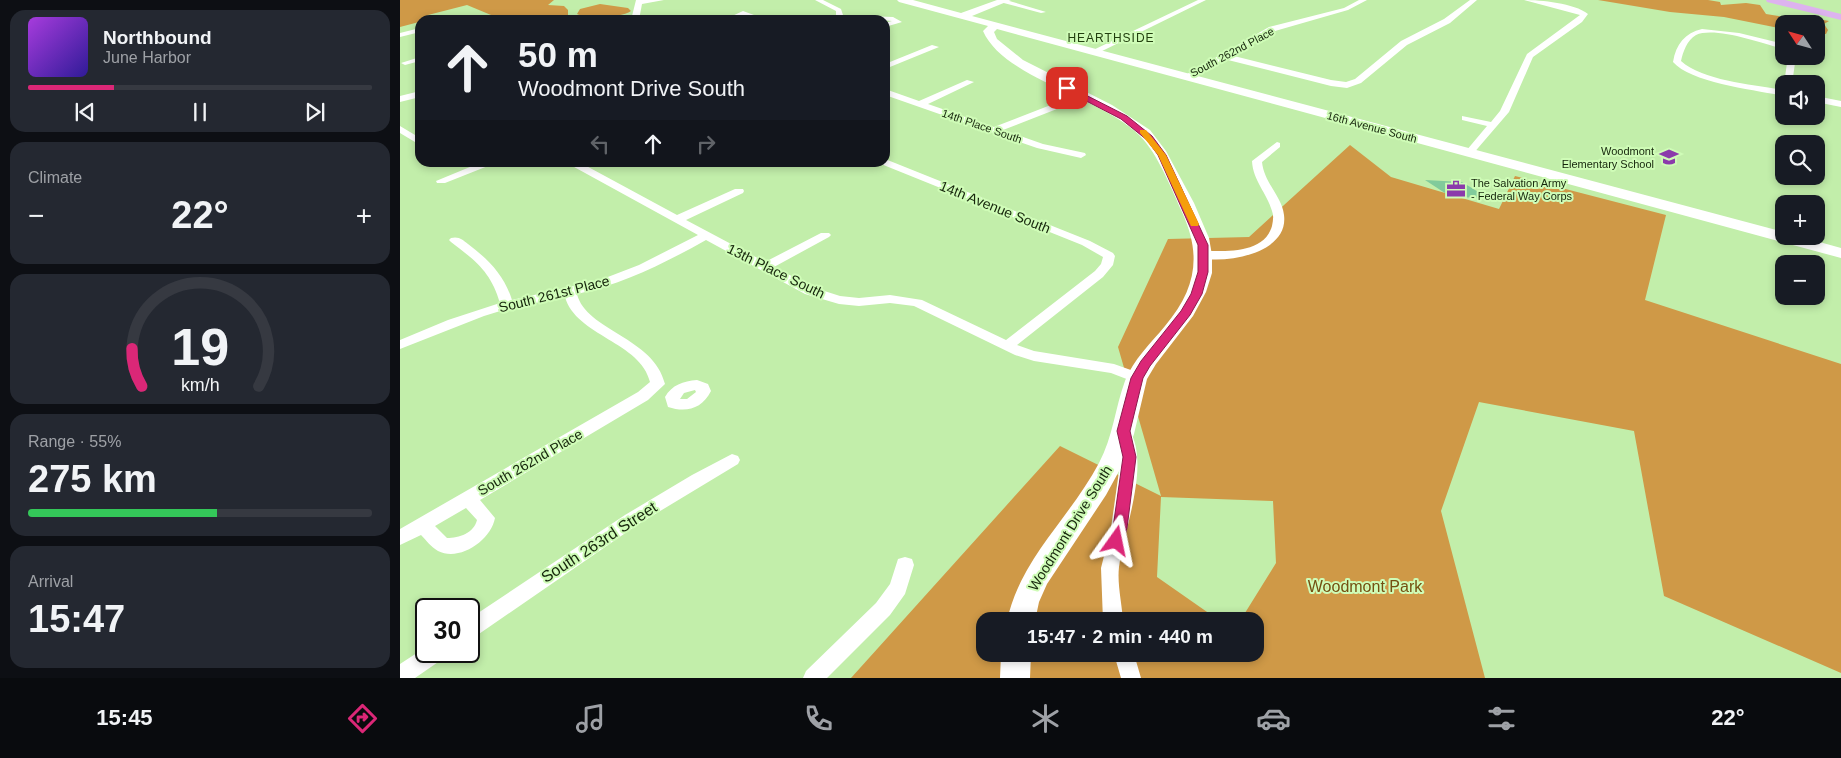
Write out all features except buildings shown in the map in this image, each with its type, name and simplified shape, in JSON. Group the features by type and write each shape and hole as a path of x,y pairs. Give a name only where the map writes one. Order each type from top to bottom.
{"main road":[{"path":"902,0 962,16 992,31"},
{"path":"1771,0 1841,17"},
{"path":"1789,0 1841,12"},
{"path":"962,16 1004,1"},
{"name":"16th Avenue South","path":"992,31 1019,32 1841,253"},
{"name":"Woodmont Drive South","path":"992,31 1022,64 1124,118 1140,129 1156,146 1200,235 1204,255 1202,281 1197,294 1186,312 1146,363 1137,378 1123,431 1112,461 1034,580 1026,598 1023,612"},
{"path":"1014,678 1015,662"}],"street":[{"path":"636,15 639,1 661,0"},
{"path":"818,0 838,8 840,15"},
{"path":"1094,52 1203,0"},
{"name":"South 262nd Place","path":"1186,77 1272,29 1353,6 1364,0"},
{"path":"1347,85 1358,81 1404,43 1447,21 1474,0"},
{"path":"1469,153 1504,112 1530,56 1582,18 1584,14 1581,11 1527,0"},
{"path":"1004,1 1043,12"},
{"path":"1312,9 1325,14"},
{"path":"890,19 898,22 890,24"},
{"path":"400,35 415,31"},
{"path":"1775,45 1736,35 1701,32 1688,38 1677,58 1677,64 1684,69 1721,80 1775,91"},
{"path":"890,65 936,47"},
{"path":"1223,56 1317,80 1347,85 1357,92"},
{"path":"405,63 415,60"},
{"path":"920,104 970,82"},
{"name":"14th Place South","path":"890,94 1052,149 1081,155"},
{"path":"400,99 415,95"},
{"path":"994,130 1082,96"},
{"path":"1825,101 1841,104"},
{"path":"1465,118 1493,125"},
{"path":"400,128 415,138"},
{"path":"1204,255 1242,254 1259,248 1272,237 1278,226 1278,212 1262,185 1257,170 1257,162 1277,145"},
{"name":"14th Avenue South","path":"890,164 1106,253 1109,261 1104,270 1008,346"},
{"path":"441,181 479,167"},
{"name":"13th Place South","path":"579,167 810,291 830,298 858,302 890,299 917,304 1034,356 1114,369 1137,378"},
{"path":"676,220 739,191"},
{"path":"765,267 824,234"},
{"name":"South 261st Place","path":"400,345 469,317 508,305 603,283 638,271 705,236"},
{"path":"455,240 486,263 496,274 508,305"},
{"path":"570,291 574,305 582,314 652,366 658,378 658,384 676,391"},
{"name":"South 262nd Place","path":"400,538 643,396 658,384"},
{"path":"1112,612 1110,568 1120,528 1129,457 1123,431"},
{"name":"South 263rd Street","path":"480,622 606,536 702,476 732,460"},
{"path":"422,525 443,545 456,545 471,539 483,528 486,518 468,498"},
{"path":"813,678 883,609 898,588 905,565"},
{"path":"1126,662 1131,678"},
{"path":"400,676 419,663"}],"green space":[{"path":"400,0 554,0 548,5 564,6 568,10 568,15 491,15 467,5 428,15 415,15 415,23 400,27"},
{"path":"1598,0 1708,0 1720,2 1721,5 1746,3 1760,5 1766,14 1775,16 1775,27 1724,17 1670,12"},
{"path":"600,4 628,8 631,11 620,15 580,15 577,14 580,9"},
{"name":"Woodmont Park","path":"1350,145 1391,177 1499,209 1515,176 1666,215 1645,300 1841,364 1841,673 1664,596 1634,431 1479,402 1441,511 1485,678 851,678 1060,446 1161,496 1118,347 1168,239 1249,237","holes":["1161,497 1273,501 1276,563 1246,612 1264,612 1264,662 976,662 976,612 1207,612 1157,577"]}],"slow traffic":[{"path":"1143,131 1162,155 1195,224"}],"place":[{"name":"Woodmont Elementary School","path":"1669,157"},
{"name":"The Salvation Army - Federal Way Corps","path":"1456,189"}],"district":[{"name":"HEARTHSIDE","path":"1111,38"}],"route":[{"path":"1067,88 1124,118 1150,138 1162,155 1203,245 1202,281 1197,294 1186,312 1146,363 1137,378 1123,431 1129,457 1120,528 1116,541"}]}
